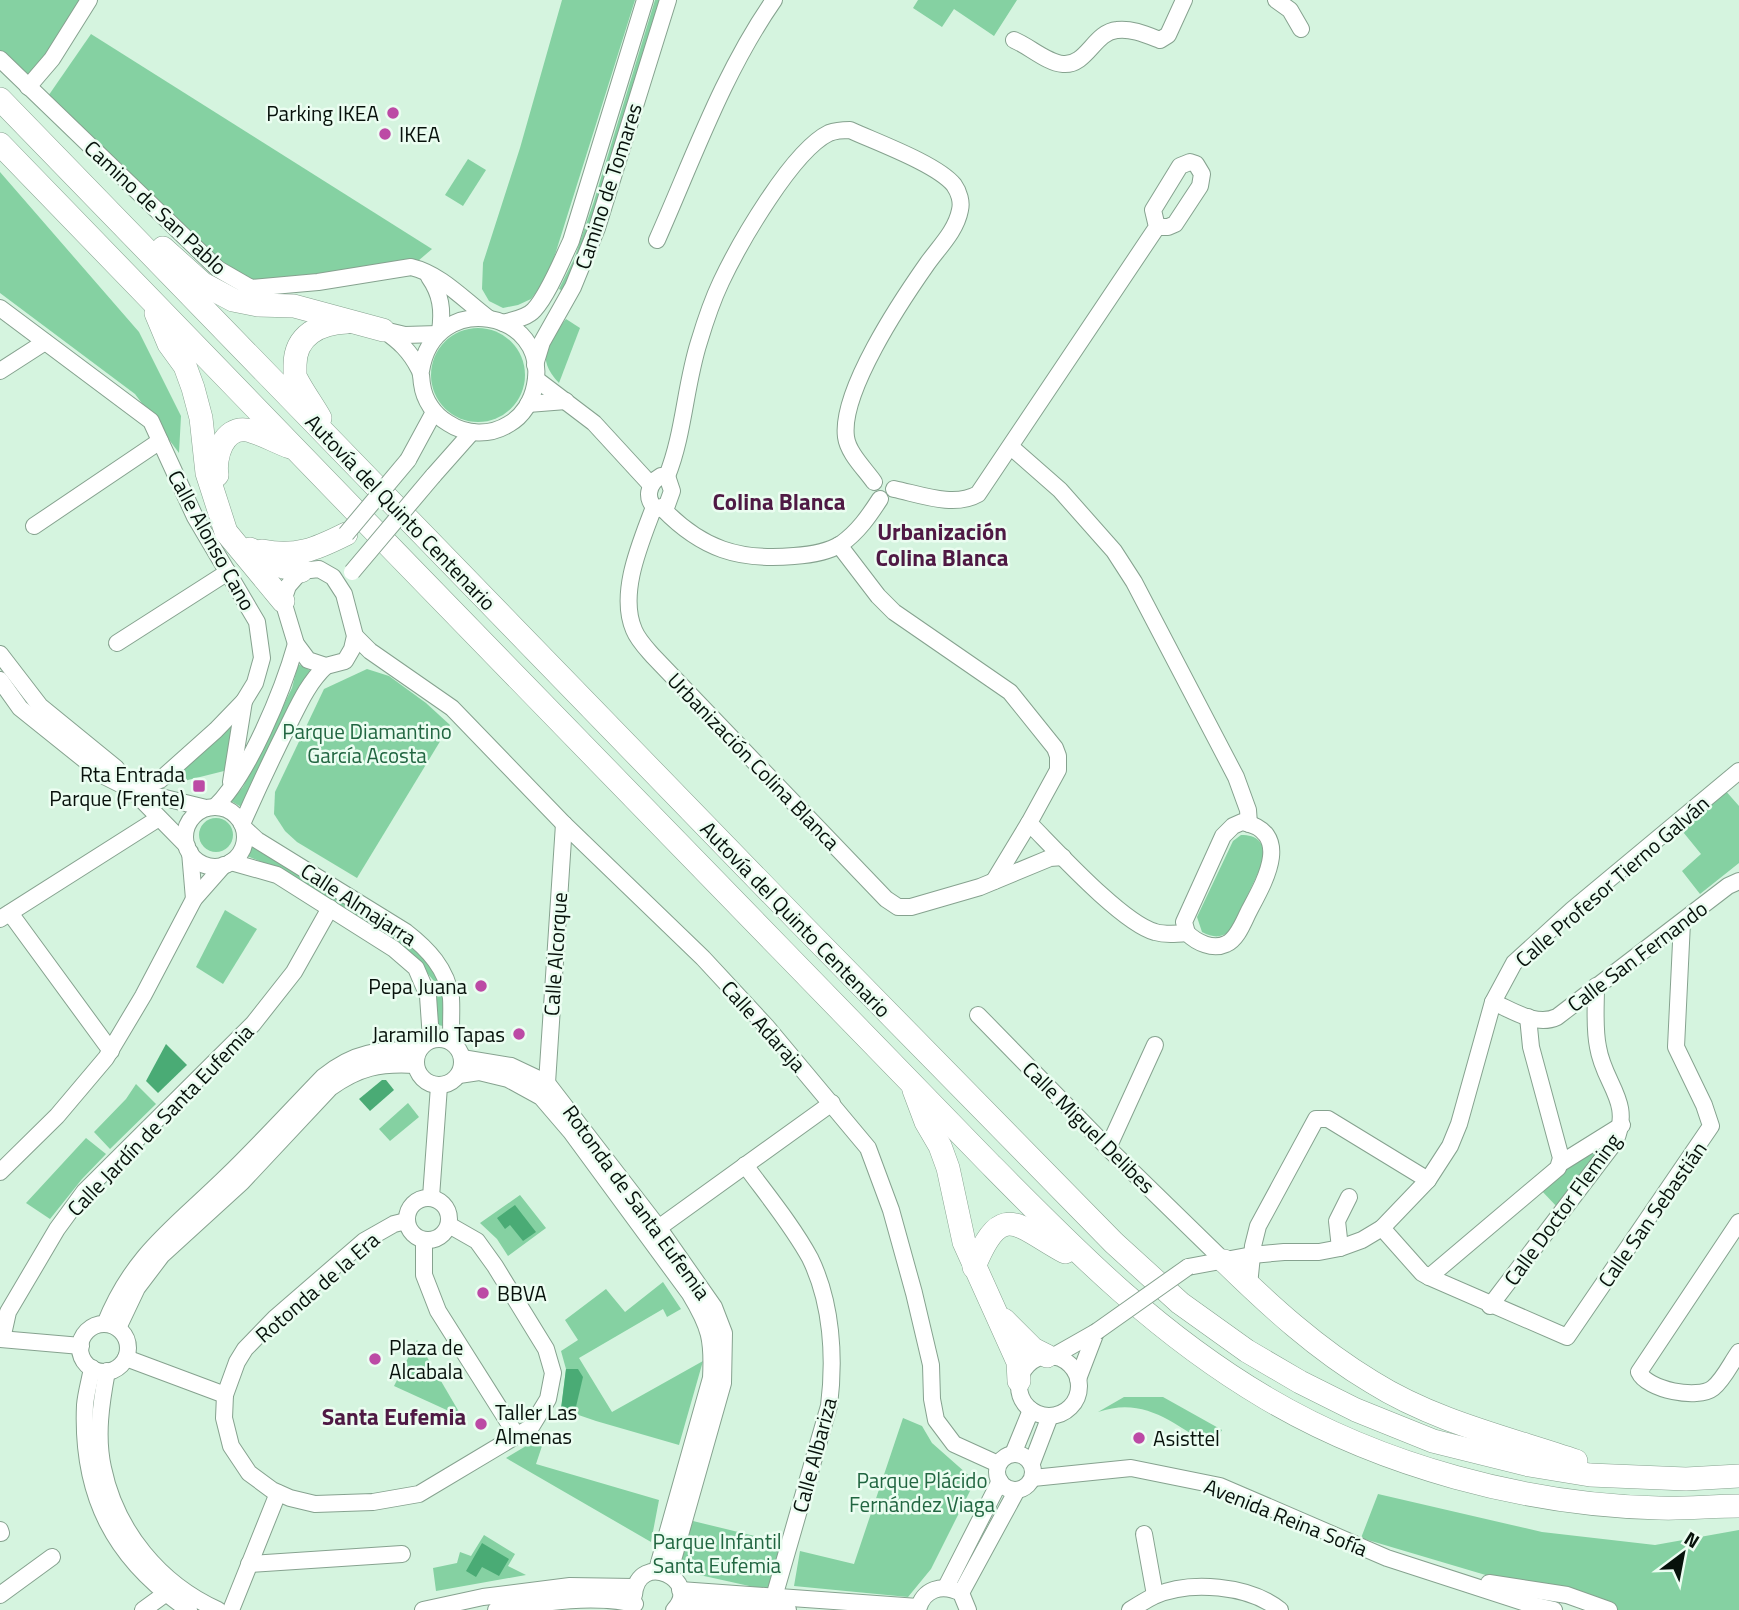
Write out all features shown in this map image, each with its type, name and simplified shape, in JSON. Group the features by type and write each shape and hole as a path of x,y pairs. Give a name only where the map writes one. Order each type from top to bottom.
{"highway":[{"name":"Autovía del Quinto Centenario","path":"0,99 1057,1185 1114,1243 1180,1303 1247,1351 1300,1382 1356,1410 1433,1441 1530,1465 1590,1475 1686,1479 1739,1476"},
{"name":"Autovía del Quinto Centenario","path":"0,144 911,1083 1093,1267 1175,1337 1208,1362 1269,1400 1323,1428 1403,1460 1486,1486 1572,1501 1658,1508 1739,1506"},
{"path":"76,176 169,252 203,284 233,300 258,305 294,306 383,330"},
{"path":"151,300 169,344 186,366 201,418 207,473 226,532 283,601"},
{"path":"336,445 295,375 295,354 301,340 313,330 329,323 357,322"},
{"path":"296,450 245,429 232,433 220,444 215,464 220,498 232,530 249,549 280,566 310,570"},
{"path":"249,549 278,554 313,551 346,534"},
{"path":"911,1083 948,1168 964,1242 1018,1363 1019,1381"},
{"path":"974,1267 995,1228 1010,1223 1029,1229 1093,1267"},
{"path":"1224,1261 1309,1338 1373,1383 1485,1433 1622,1477"},
{"path":"996,1313 1033,1349 1050,1357"}],"street":[{"path":"28,87 52,59 89,0"},
{"name":"Camino de Tomares","path":"495,320 518,319 533,311 556,275 571,241 645,0"},
{"name":"Camino de Tomares","path":"536,372 542,342 573,287 597,228 667,0"},
{"path":"657,240 733,67 774,0"},
{"path":"1014,40 1059,63 1073,63 1109,31 1126,29 1164,39 1184,0"},
{"path":"1276,0 1290,10 1301,29"},
{"name":"Camino de San Pablo","path":"0,59 218,269 251,288 318,282 411,267 423,270"},
{"path":"658,508 670,499 672,491 667,476 698,344 720,282 760,212 783,179 814,144 827,134 839,130 850,130 939,173 953,184 960,195 961,206 953,228 914,283 872,352 852,397 846,437 850,449 874,482"},
{"path":"894,489 888,498 880,499 873,495 871,489 874,482 882,478 888,479 894,489 957,501 978,494 1157,227"},
{"path":"423,270 522,337 531,350 536,372 528,404 516,419 500,428 472,432 452,425 435,412 426,400 421,371 426,351 439,332 466,318 495,320"},
{"path":"423,270 438,290 442,314 439,332"},
{"name":"Calle Alonso Cano","path":"0,308 151,421 194,517 257,622 261,658 255,683 244,701 160,780 132,790"},
{"path":"383,330 405,335 439,332"},
{"path":"383,330 405,345 421,371"},
{"path":"0,371 45,342"},
{"path":"536,372 607,435 651,485"},
{"path":"528,404 566,401"},
{"path":"326,666 308,660 296,644 283,601 288,586 310,570 346,534 408,460 435,412"},
{"path":"344,594 352,572 472,432"},
{"path":"34,526 160,441"},
{"path":"1011,447 1076,506 1122,563 1236,776 1248,810 1249,824"},
{"path":"667,476 661,476 651,485 649,501 696,538 738,555 766,558 793,556 839,545 855,533 880,499"},
{"name":"Urbanización Colina Blanca","path":"658,508 635,559 629,600 633,629 653,656 894,905 911,907 994,881 1035,863 1063,857"},
{"path":"839,545 878,596 894,612 1010,692 1050,740 1058,756 1058,770 994,881"},
{"path":"310,570 332,577 344,594 355,636 352,649 345,660"},
{"path":"117,643 228,572"},
{"name":"Calle Adaraja","path":"355,636 370,652 452,708 564,824 703,958 766,1026 868,1148 891,1210 931,1365 936,1420 954,1444 998,1464"},
{"path":"194,899 187,827 192,818 210,808 231,787 246,764 285,683 296,644"},
{"path":"0,654 40,706 116,768 132,790 188,849 205,864 227,864"},
{"path":"0,1172 57,1116 110,1051 143,996 194,899 243,848 243,826 264,773 314,677 326,666 345,660 368,658 391,664"},
{"path":"0,680 20,708 106,777 132,790 228,810 243,826"},
{"path":"231,787 244,701"},
{"name":"Calle Profesor Tierno Galván","path":"1188,1267 1252,1255 1318,1252 1340,1248 1362,1240 1382,1228 1428,1180 1445,1155 1455,1135 1493,1002 1506,976 1521,955 1739,771"},
{"path":"110,1051 5,916 159,818"},
{"path":"1029,823 1128,917 1153,932 1187,933 1208,946 1229,943 1239,930 1269,868 1273,852 1263,832 1249,824 1237,824 1223,836 1186,915 1184,922 1187,933"},
{"name":"Calle Alcorque","path":"547,1083 564,824"},
{"name":"Calle Almajarra","path":"243,826 257,840 406,932 429,950 444,975 451,998 452,1042"},
{"name":"Calle Almajarra","path":"227,864 276,875 394,949 416,968 428,996 431,1039"},
{"name":"Calle San Fernando","path":"1528,1017 1542,1021 1552,1019 1728,886 1739,881"},
{"name":"Calle Jardín de Santa Eufemia","path":"1,1339 8,1312 57,1229 84,1192 253,1024 294,972 330,908"},
{"name":"Calle San Sebastián","path":"1490,1306 1567,1337 1711,1126 1712,1122 1676,1047 1682,922"},
{"name":"Calle Doctor Fleming","path":"1490,1306 1615,1142 1622,1125 1620,1105 1597,1045 1595,986"},
{"path":"1493,1002 1528,1017 1529,1041 1560,1163"},
{"name":"Calle Miguel Delibes","path":"978,1015 1108,1148 1224,1261"},
{"path":"441,1038 452,1042 462,1058 459,1075 448,1084 430,1084 419,1075 417,1058 431,1039 441,1038"},
{"path":"1108,1148 1154,1045"},
{"path":"111,1326 126,1280 153,1245 226,1177 323,1077 339,1064 359,1054 381,1050 417,1058"},
{"name":"Rotonda de Santa Eufemia","path":"462,1058 511,1066 547,1083 653,1231"},
{"name":"Rotonda de Santa Eufemia","path":"459,1075 479,1072 508,1080 541,1097 695,1277 714,1307 723,1333 723,1383 663,1572"},
{"path":"431,1198 439,1086"},
{"path":"653,1231 832,1103"},
{"path":"1249,1285 1258,1226 1316,1119 1328,1119 1428,1180"},
{"path":"1429,1277 1534,1189 1558,1168 1560,1163 1622,1125"},
{"name":"Calle Albariza","path":"745,1165 811,1260 823,1295 831,1333 833,1377 829,1406 774,1597"},
{"path":"1340,1248 1337,1222 1349,1197"},
{"name":"Rotonda de la Era","path":"406,1221 394,1224 364,1241 275,1318 245,1349 237,1362 225,1395 224,1418 232,1446 249,1473 278,1493 315,1504 373,1503 419,1494 531,1427 548,1399 553,1373 546,1349 477,1241 449,1225 449,1218 442,1203 431,1198 419,1199 409,1207 406,1221 408,1228 424,1240"},
{"path":"1739,1222 1639,1372 1648,1383 1659,1389 1708,1391 1717,1384 1739,1352"},
{"path":"449,1225 445,1232 434,1240 424,1240 424,1275 438,1311 517,1436"},
{"path":"1382,1228 1422,1273 1490,1306"},
{"path":"1096,1332 1078,1379 1077,1395 1072,1404 1065,1411 1050,1416 1031,1410 1020,1394 1019,1381 1029,1364 1050,1357 1096,1332 1188,1267 1202,1252 1201,1239"},
{"path":"97,1325 111,1326 128,1342 126,1358 118,1367 99,1370 83,1359 80,1346 86,1333 97,1325"},
{"path":"1,1339 80,1346"},
{"path":"1050,1357 1069,1364 1078,1379"},
{"path":"126,1358 225,1395"},
{"path":"99,1370 86,1401 88,1472 116,1542 139,1570 165,1594 189,1610"},
{"path":"99,1370 99,1431 103,1468 115,1507 128,1534 173,1583 200,1602 218,1610"},
{"path":"1013,1454 1031,1410"},
{"path":"1032,1471 1021,1454 1013,1454 1003,1458 998,1464 997,1476 1004,1487 1017,1490 1028,1486 1050,1416"},
{"name":"Avenida Reina Sofía","path":"1032,1471 1131,1468 1220,1486 1387,1558 1554,1610"},
{"path":"953,1590 1000,1481"},
{"path":"953,1590 1017,1490"},
{"path":"231,1610 278,1493"},
{"path":"1144,1534 1155,1595"},
{"path":"249,1564 402,1554"},
{"path":"0,1595 52,1556"},
{"path":"636,1600 637,1582 650,1572 663,1572 678,1601"},
{"name":"Avenida Reina Sofía","path":"1452,1577 1609,1610"},
{"path":"1130,1610 1155,1595 1197,1586 1244,1591 1280,1610"},
{"path":"423,1610 483,1597 557,1588 636,1600"},
{"path":"678,1601 774,1597 918,1608 925,1595 934,1589 953,1590"},
{"path":"953,1590 968,1610"},
{"path":"143,1610 165,1594"},
{"path":"496,1610 570,1600 636,1600"},
{"path":"678,1601 788,1610"}],"green space":[{"path":"0,0 89,0 28,87 0,59"},
{"path":"562,0 635,0 548,277 531,299 503,308 489,301 482,289 483,263 520,148"},
{"path":"655,0 661,0 580,259 563,291 559,289 574,259 594,201"},
{"path":"918,0 1017,0 994,36 954,9 942,27 913,8"},
{"path":"91,34 432,249 411,267 251,288 218,269 44,102"},
{"path":"468,159 486,170 463,206 445,195"},
{"path":"0,172 139,332 181,416 179,453 135,394 0,293"},
{"path":"566,319 580,328 559,383 547,366 546,350"},
{"path":"478,328 496,332 511,342 521,357 525,375 521,393 511,408 496,418 478,422 460,418 445,408 435,393 431,375 435,357 445,342 460,332"},
{"path":"298,664 313,672 297,690 243,808 231,801 243,787 292,688"},
{"name":"Parque Diamantino García Acosta","path":"367,669 389,676 426,703 450,725 357,878 297,842 285,831 274,814 275,792 324,689"},
{"path":"236,714 228,770 164,786"},
{"path":"1724,789 1739,806 1739,863 1700,894 1682,871 1701,854 1679,827"},
{"path":"216,818 228,823 233,835 228,847 216,852 204,847 199,835 204,823"},
{"path":"1241,835 1259,840 1265,858 1231,931 1220,936 1210,935 1202,932 1197,917 1233,841"},
{"path":"253,836 412,945 437,973 444,1002 443,1026 438,1025 433,980 408,950 273,867 245,855"},
{"path":"225,910 257,929 223,984 196,967"},
{"path":"136,1084 156,1104 110,1149 94,1132 126,1099"},
{"path":"408,1103 419,1117 390,1141 379,1129"},
{"path":"1611,1134 1559,1209 1540,1189"},
{"path":"86,1138 106,1154 50,1219 26,1203"},
{"path":"520,1195 546,1228 508,1256 497,1239 480,1223"},
{"path":"663,1282 681,1309 667,1317 663,1309 579,1358 612,1412 703,1361 679,1445 561,1409 566,1369 561,1351 578,1340 565,1320 606,1289 625,1312"},
{"path":"417,1340 462,1417 394,1386"},
{"path":"1124,1397 1163,1397 1222,1430 1212,1447 1158,1414 1130,1407 1098,1412"},
{"name":"Parque Plácido Fernández Viaga","path":"903,1418 922,1426 932,1443 975,1481 931,1569 908,1597 794,1586 800,1551 854,1564"},
{"path":"546,1434 536,1464 659,1500 651,1542 506,1458"},
{"path":"1378,1494 1542,1532 1655,1545 1739,1530 1739,1610 1603,1610 1361,1538"},
{"name":"Parque Infantil Santa Eufemia","path":"693,1521 783,1543 767,1590 677,1570"},
{"path":"484,1535 515,1554 508,1566 526,1575 436,1591 433,1568 457,1563 460,1552 471,1556"}],"shaded area":[{"path":"166,1044 187,1065 158,1093 146,1081"},
{"path":"382,1080 386,1080 394,1090 370,1111 359,1099"},
{"path":"515,1205 536,1232 523,1241 510,1225 505,1229 497,1218"},
{"path":"566,1369 578,1369 583,1377 575,1411 561,1409"},
{"path":"482,1543 509,1559 499,1576 482,1567 476,1577 466,1571"}],"place":[{"name":"Parking IKEA","path":"393,113"},
{"name":"IKEA","path":"385,134"},
{"name":"Rta Entrada Parque (Frente)","path":"199,786"},
{"name":"Pepa Juana","path":"481,986"},
{"name":"Jaramillo Tapas","path":"519,1034"},
{"name":"BBVA","path":"483,1293"},
{"name":"Plaza de Alcabala","path":"375,1359"},
{"name":"Taller Las Almenas","path":"481,1424"},
{"name":"Asisttel","path":"1139,1438"}],"district":[{"name":"Colina Blanca","path":"779,501"},
{"name":"Urbanización Colina Blanca","path":"942,544"},
{"name":"Santa Eufemia","path":"394,1416"}]}
